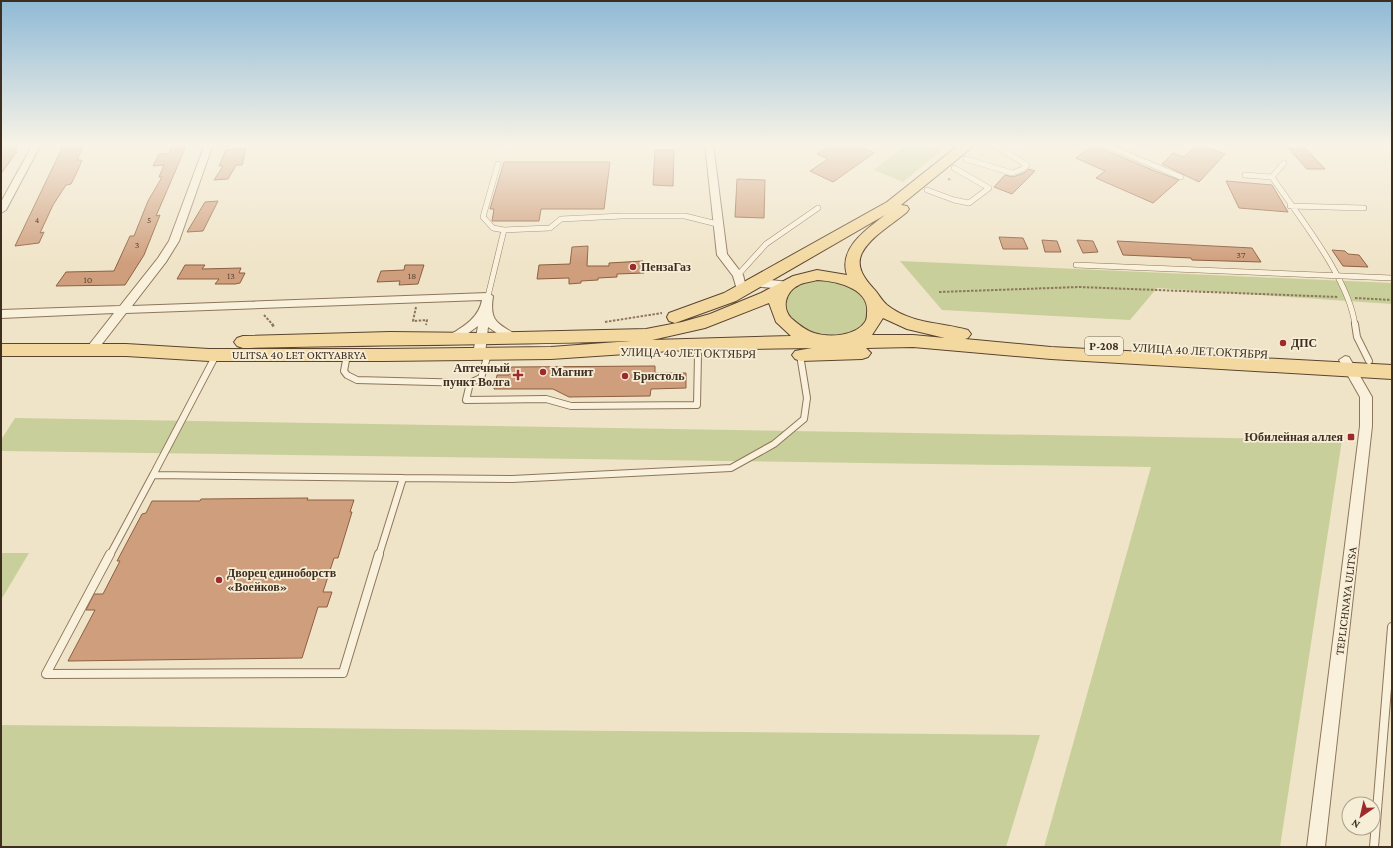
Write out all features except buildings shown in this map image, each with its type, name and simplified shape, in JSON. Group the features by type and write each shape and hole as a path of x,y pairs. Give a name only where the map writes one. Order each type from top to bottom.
{"main road":[{"path":"788,285 861,232 892,204 918,184"},
{"name":"УЛИЦА 40 ЛЕТ ОКТЯБРЯ","path":"840,342 857,337 869,329 875,318 875,306 855,276 852,260 855,253 871,235 936,184"},
{"path":"598,336 685,314 742,291 892,204"},
{"name":"УЛИЦА 40 ЛЕТ ОКТЯБРЯ","path":"483,349 514,339 646,335 692,326 730,314 788,285 817,275 834,276 850,281 868,295 885,312 915,325 985,338 1349,365 1392,372"},
{"name":"УЛИЦА 40 ЛЕТ ОКТЯБРЯ","path":"788,285 780,294 777,306 780,318 784,323 804,337 822,342"},
{"name":"УЛИЦА 40 ЛЕТ ОКТЯБРЯ","path":"598,336 686,344 913,341 1003,349 1349,365 1369,361 1392,362"},
{"name":"УЛИЦА 40 ЛЕТ ОКТЯБРЯ","path":"598,336 644,353 800,355 980,353 1003,349"},
{"name":"ULITSA 40 LET OKTYABRYA","path":"1,350 126,350 216,355 347,355 483,349 598,336"},
{"path":"126,350 216,343 390,338 452,339 483,349"}],"street":[{"path":"1,210 15,184"},
{"path":"91,350 162,260 174,241 195,184"},
{"path":"713,184 722,255 738,275 742,291"},
{"path":"738,275 757,283 788,285"},
{"path":"1,314 488,296 483,349"},
{"path":"486,309 491,324 514,339"},
{"path":"452,339 473,325 486,309"},
{"name":"TEPLICHNAYA ULITSA","path":"1316,847 1366,426 1366,397 1349,365"}],"lane":[{"path":"492,184 483,217 493,228 504,230 550,228 561,219 622,216 685,216 717,224"},
{"path":"927,190 954,200 969,203 990,188 981,184"},
{"path":"1276,184 1338,275 1354,315 1357,337 1369,361"},
{"path":"1290,206 1364,208"},
{"path":"738,275 766,244 818,208"},
{"path":"488,296 504,230"},
{"path":"1076,265 1392,278"},
{"path":"347,355 344,371 347,375 357,380 470,382 481,378 483,349"},
{"path":"470,382 466,400 546,399 571,406 697,404 698,354"},
{"path":"216,355 46,674 344,673 403,478"},
{"path":"153,475 519,479 730,468 774,444 804,419 806,398 800,355"},
{"path":"1374,847 1392,627"}],"path":[{"path":"939,292 1079,287 1392,300"},
{"path":"418,299 413,321 427,320 426,325"},
{"path":"256,305 274,327"},
{"path":"598,336 667,311"}],"green space":[{"path":"900,261 1392,283 1392,304 1157,288 1130,320 942,310"},
{"path":"819,280 835,282 850,287 856,291 866,303 869,311 863,323 855,330 844,335 820,335 797,325 788,317 785,305 790,292 798,286"},
{"path":"15,418 1342,440 1280,847 1044,847 1151,467 1,451 1,440"},
{"path":"1,553 29,553 1,600"},
{"path":"1,725 1040,735 1006,847 1,847"}],"place":[{"name":"ПензаГаз","path":"633,267"},
{"name":"ДПС","path":"1283,343"},
{"name":"Магнит","path":"543,372"},
{"name":"Аптечный пункт Волга","path":"518,375"},
{"name":"Бристоль","path":"625,376"},
{"name":"Юбилейная аллея","path":"1351,437"},
{"name":"Дворец единоборств «Воейков»","path":"219,580"}]}
